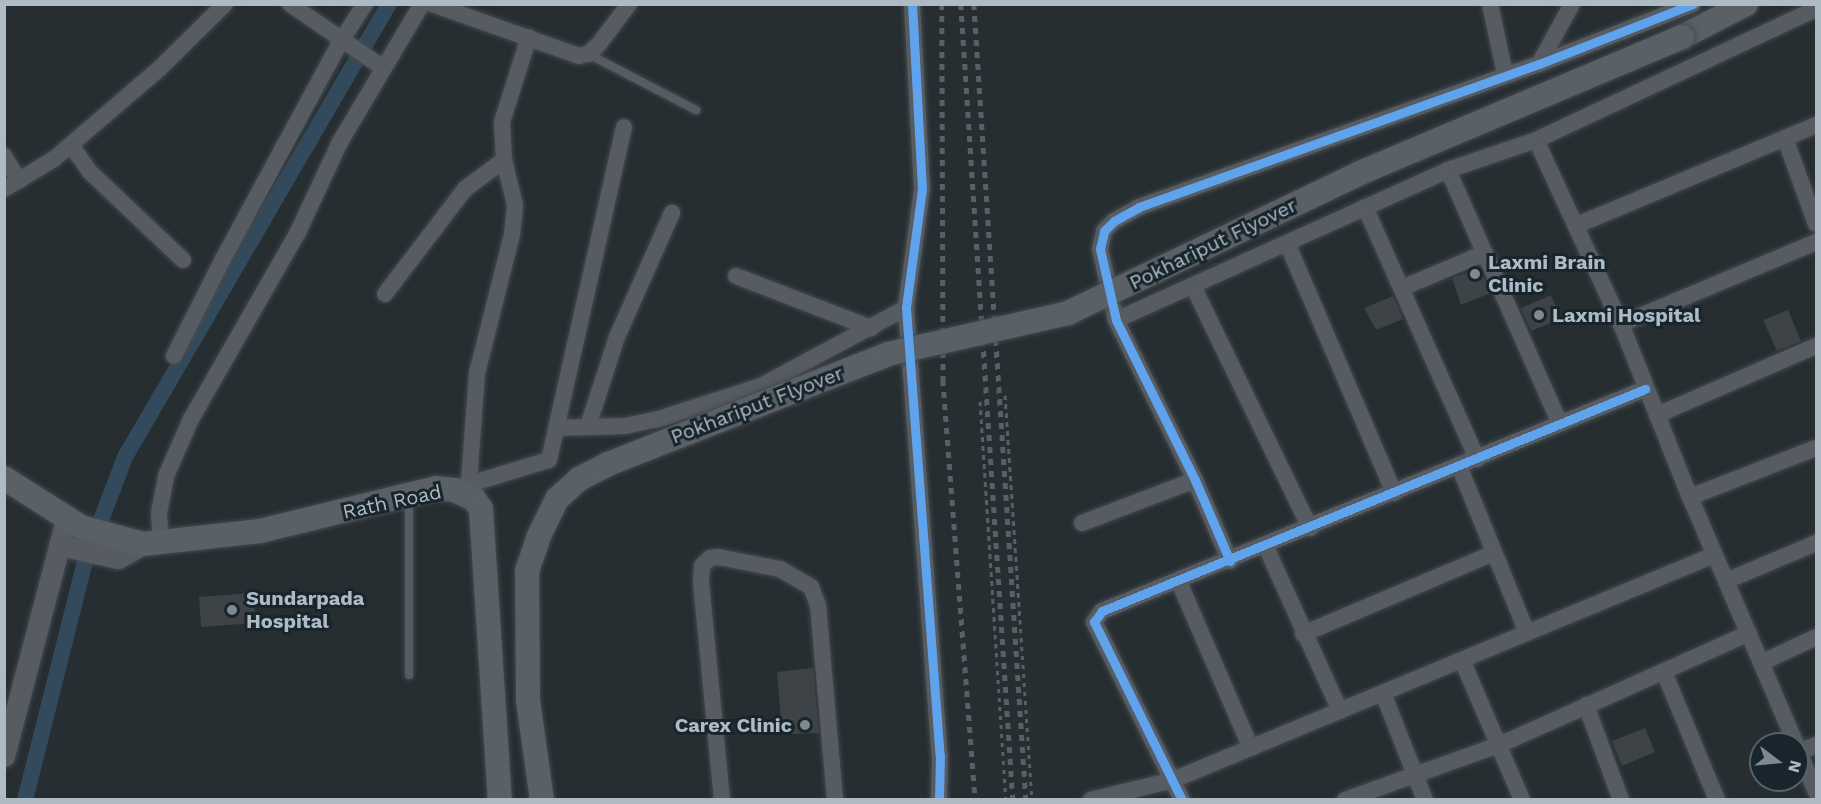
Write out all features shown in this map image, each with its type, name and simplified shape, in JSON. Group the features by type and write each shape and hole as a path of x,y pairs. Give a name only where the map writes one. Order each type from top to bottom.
{"main road":[{"name":"Pokhariput Flyover","path":"542,800 528,700 527,571 538,536 557,499 579,479 608,464 888,354 1068,313 1360,173 1682,37 1746,4"},
{"name":"Rath Road","path":"4,478 70,535 152,544 260,531 436,488 462,486 481,509 500,800"}],"street":[{"path":"4,156 11,185 71,145 160,68 225,4"},
{"path":"290,4 382,67"},
{"path":"174,356 342,41 365,4"},
{"path":"4,756 70,535 100,557 118,558 152,544 166,476 191,419 298,232 340,142 382,67 423,4"},
{"path":"432,4 529,37 572,55 588,54 629,4"},
{"path":"912,4 922,189 906,308 940,755 939,800"},
{"path":"1490,4 1505,74"},
{"path":"1539,64 1572,4"},
{"path":"1230,561 1195,480 1116,320 1100,249 1104,231 1114,221 1139,207 1505,74 1539,64 1693,4"},
{"path":"1116,320 1448,170 1536,140 1816,9"},
{"path":"529,37 502,122 504,160 513,189 512,235 477,373 462,486 549,460 624,127"},
{"path":"1577,225 1816,125"},
{"path":"1785,138 1816,224"},
{"path":"1536,140 1621,324 1645,389 1790,732"},
{"path":"71,145 90,172 183,260"},
{"path":"385,294 465,189 504,160"},
{"path":"1448,170 1558,422"},
{"path":"1365,207 1477,459"},
{"path":"588,426 617,337 672,213"},
{"path":"1287,243 1394,494"},
{"path":"1621,324 1816,243"},
{"path":"1402,288 1485,253"},
{"path":"736,276 872,328"},
{"path":"1193,286 1310,528"},
{"path":"556,429 625,426 659,420 761,386 906,308"},
{"path":"1657,415 1816,346"},
{"path":"1182,800 1094,622 1102,611 1266,547 1477,459 1558,422 1645,389"},
{"path":"1690,497 1816,447"},
{"path":"1459,466 1527,633"},
{"path":"1082,523 1195,480"},
{"path":"1726,582 1816,543"},
{"path":"1266,547 1303,634 1340,711"},
{"path":"1303,634 1494,553"},
{"path":"1091,800 1173,780 1714,555"},
{"path":"722,800 701,581 702,566 710,558 718,557 780,569 812,587 818,605 835,800"},
{"path":"1179,582 1251,748"},
{"path":"1347,799 1415,777 1499,745 1749,633"},
{"path":"1761,663 1816,637"},
{"path":"1462,660 1522,800"},
{"path":"1664,672 1717,800"},
{"path":"1383,693 1425,800"},
{"path":"1586,705 1621,800"},
{"path":"1809,776 1816,792"}],"lane":[{"path":"588,54 696,110"},
{"path":"409,675 410,495"}],"path":[{"path":"1005,394 1032,800"},
{"path":"980,401 1006,800"}],"building":[{"path":"1480,269 1491,293 1461,305 1452,278"},
{"path":"1551,295 1561,319 1531,331 1521,308"},
{"path":"1393,296 1403,319 1376,330 1364,308"},
{"path":"1788,310 1801,341 1777,351 1763,320"},
{"path":"253,593 256,623 201,627 199,597"},
{"path":"813,668 819,733 790,734 789,720 781,720 777,672"},
{"path":"1645,728 1655,752 1622,766 1612,741"}],"waterway":[{"path":"25,800 84,565 125,457 389,4"}],"railway":[{"path":"942,4 943,380 975,800"},
{"path":"961,4 1013,800"},
{"path":"974,4 1026,800"}],"cycle path":[{"path":"912,4 922,189 906,308 940,755 939,800"},
{"path":"1230,561 1195,480 1116,320 1100,249 1104,231 1114,221 1139,207 1539,64 1693,4"},
{"path":"1182,800 1094,622 1102,611 1645,389"}],"place":[{"name":"Laxmi Brain Clinic","path":"1475,274"},
{"name":"Laxmi Hospital","path":"1539,315"},
{"name":"Sundarpada Hospital","path":"232,610"},
{"name":"Carex Clinic","path":"805,725"}]}
